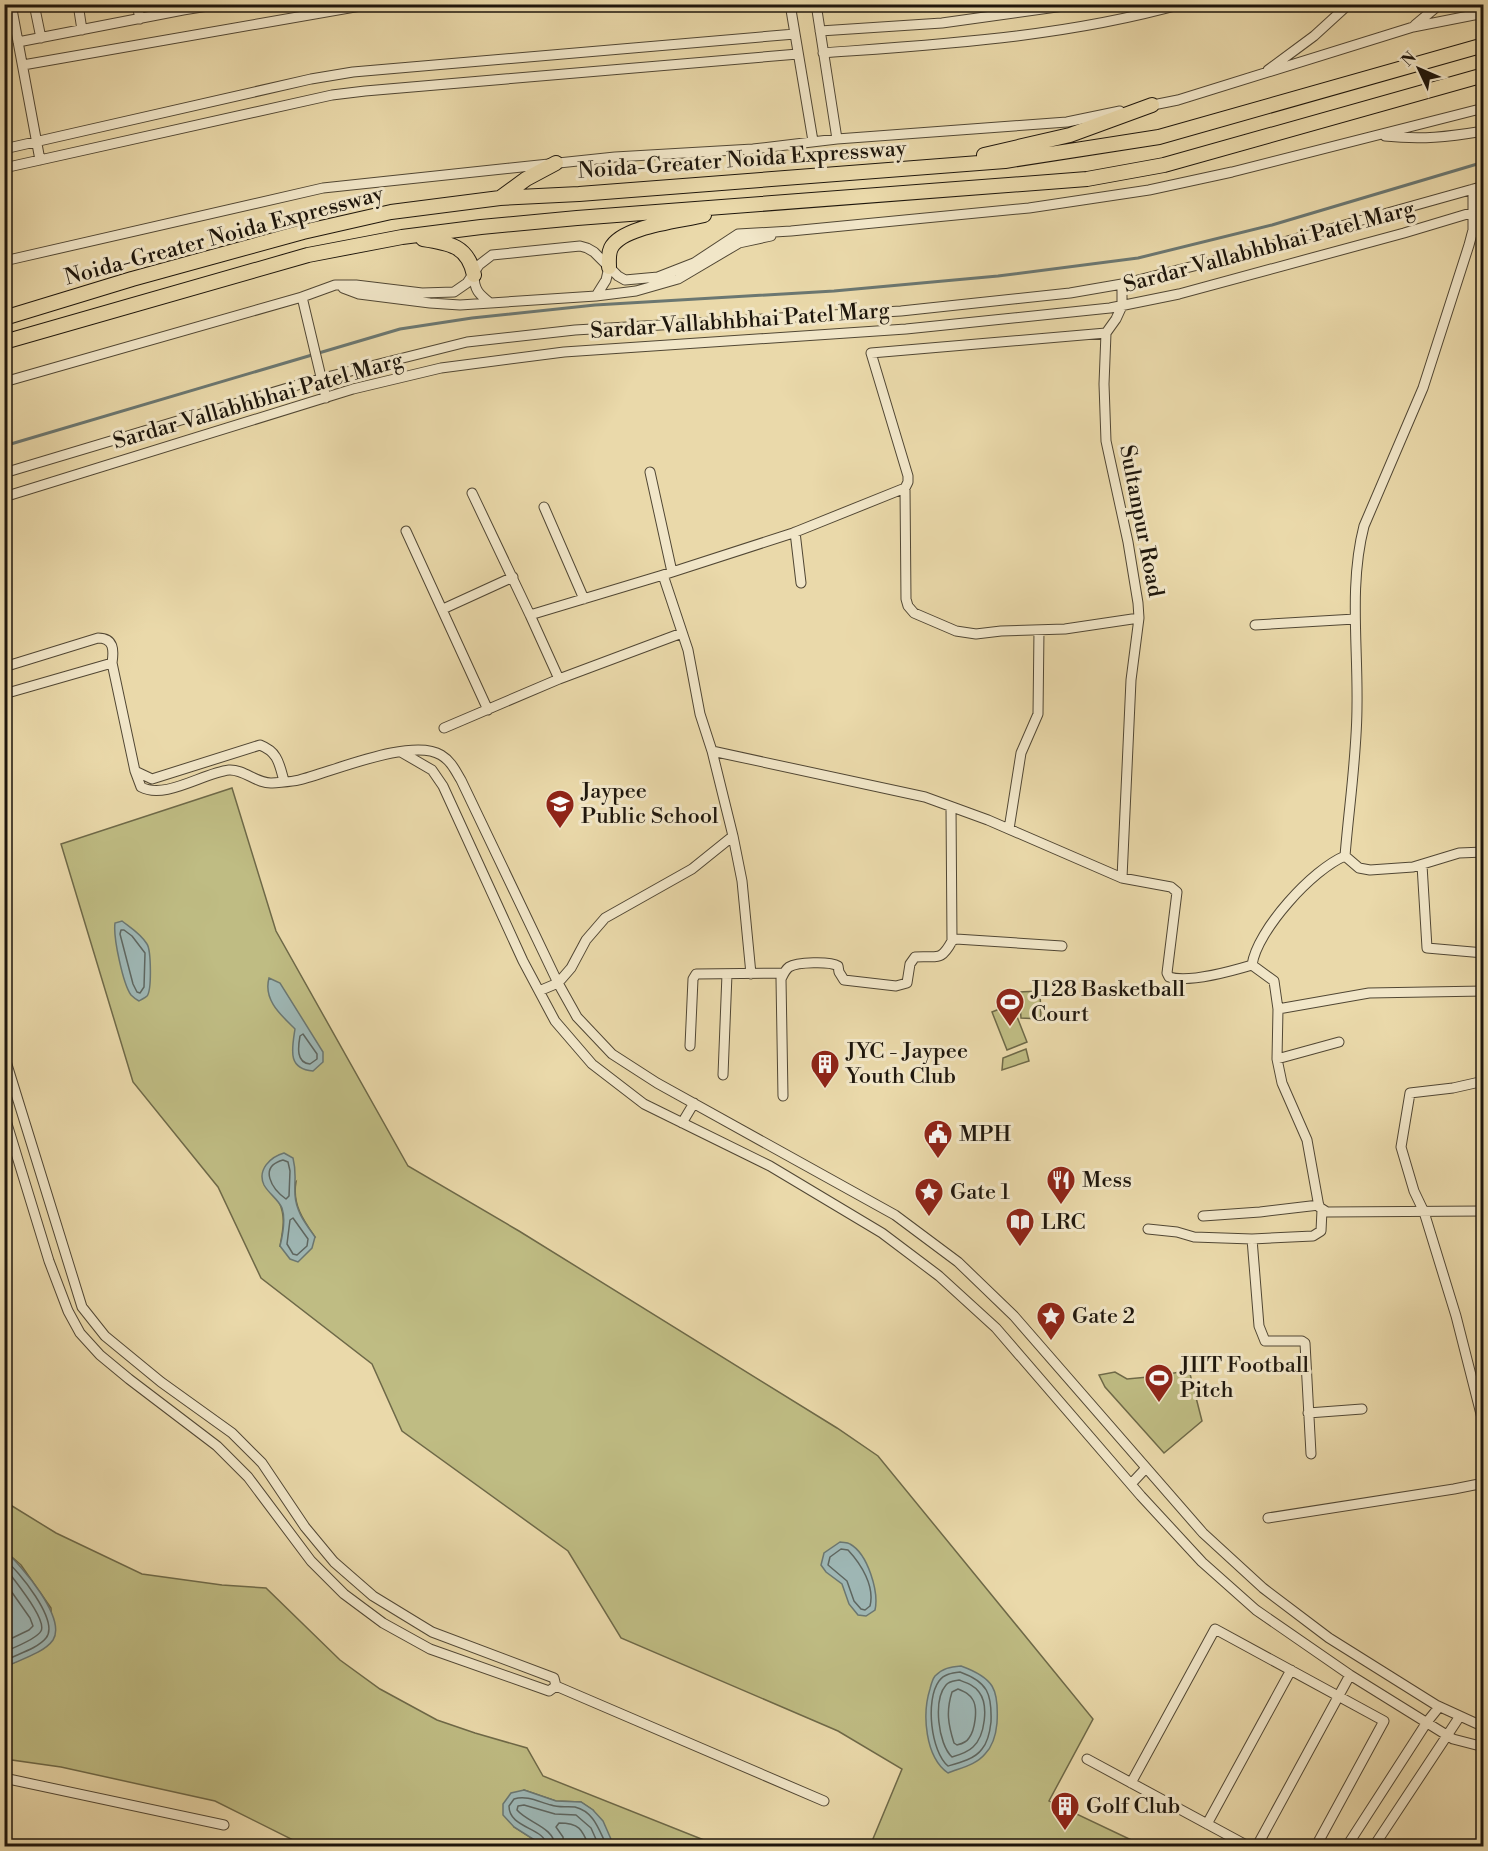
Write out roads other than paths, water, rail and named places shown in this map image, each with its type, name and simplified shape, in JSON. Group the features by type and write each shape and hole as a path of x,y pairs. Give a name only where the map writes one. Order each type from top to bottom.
{"highway":[{"name":"Noida-Greater Noida Expressway","path":"4,318 132,279 303,232 391,212 500,198 1005,161 1160,137 1484,45"},
{"name":"Noida-Greater Noida Expressway","path":"4,342 308,255 402,237 492,226 1087,179 1144,170 1484,75"},
{"path":"942,165 1070,135 1152,105"},
{"path":"500,198 526,179 556,163"},
{"path":"609,267 610,249 617,241 640,228 741,206"},
{"path":"402,237 438,241 463,250 471,262 474,275"}],"street":[{"path":"11,4 40,160"},
{"path":"34,4 41,38"},
{"path":"78,4 82,30"},
{"path":"137,4 140,19"},
{"path":"18,42 140,19 183,7 220,4"},
{"path":"23,65 372,4"},
{"path":"790,4 813,141"},
{"path":"816,4 837,139"},
{"path":"820,31 942,23 1078,4"},
{"path":"823,53 1026,35 1128,19 1182,4"},
{"path":"1261,74 1314,36 1349,4"},
{"path":"1413,27 1440,4"},
{"path":"4,261 323,188 615,157 753,149 813,141 1067,122 1178,100 1413,27 1484,13"},
{"path":"4,149 311,79 353,72 795,34"},
{"path":"4,168 332,95 798,54"},
{"path":"4,382 302,297 335,285 356,285 422,293 454,292 461,289 474,275 478,265 492,255 580,246 594,252 625,280 658,277 694,263 738,234 1029,208 1149,190 1232,172 1484,108"},
{"path":"1377,135 1425,139 1484,131"},
{"name":"Sardar Vallabhbhai Patel Marg","path":"4,473 322,378 467,342 575,330 902,311 1070,293 1122,284 1234,256 1484,186"},
{"path":"1345,856 1357,713 1355,619 1358,549 1364,526 1423,388 1479,211 1473,189"},
{"name":"Sardar Vallabhbhai Patel Marg","path":"4,497 353,389 441,368 564,352 906,329 1122,306 1179,294 1393,237 1479,211"},
{"path":"335,285 359,294 430,303 490,303 596,296 636,291 678,279 739,243 791,231"},
{"path":"596,296 606,280 609,267"},
{"path":"474,275 474,286 478,293 490,303"},
{"path":"1122,284 1122,306"},
{"path":"302,297 326,398"},
{"name":"Sultanpur Road","path":"1122,306 1106,333 1104,384 1106,441 1136,583 1139,618 1131,680 1122,878"},
{"path":"1106,333 871,353 908,476 905,488 906,600 911,610 918,615 966,633 1075,628 1139,618"},
{"path":"650,472 667,574 693,669 700,714 712,751 733,836 742,881 751,974"},
{"path":"530,615 667,574 795,532 905,488"},
{"path":"472,493 559,678"},
{"path":"544,507 584,599"},
{"path":"406,531 488,710"},
{"path":"795,532 801,583"},
{"path":"443,609 513,577"},
{"path":"1255,625 1355,619"},
{"path":"1009,829 1021,753 1038,714 1039,630"},
{"path":"444,728 559,678 682,633"},
{"path":"4,667 98,638 105,638 111,642 114,649 112,663 135,771 141,787 148,791 175,787 229,770 238,771 269,784 297,780 401,752 423,749 440,754 453,765 558,983 577,1017 612,1054 657,1083 895,1215 958,1262 1014,1316 1203,1533 1263,1588 1329,1638 1439,1707 1484,1727"},
{"path":"4,694 112,663"},
{"path":"135,771 152,779 260,745 272,750 279,763 284,781"},
{"path":"712,751 925,797 1009,829 1122,878 1171,886 1177,892 1167,973 1169,977 1221,974 1252,964"},
{"path":"401,752 432,770 443,786 539,991 555,1021 591,1064 644,1104 770,1166 872,1227 939,1276 996,1328 1202,1562 1256,1610 1350,1675 1446,1735 1484,1747"},
{"path":"783,1096 780,987 784,973 795,965 830,963 838,966 842,977 850,982 903,985 909,980 910,964 915,957 947,953 952,941 951,807"},
{"path":"539,991 558,983 571,968 586,940 605,918 692,869 733,836"},
{"path":"1345,856 1365,870 1413,867 1459,853 1484,852"},
{"path":"1252,964 1259,941 1274,920 1301,889 1336,860 1345,856"},
{"path":"1422,865 1427,948 1484,953"},
{"path":"952,941 963,939 1062,946"},
{"path":"1148,1229 1177,1232 1194,1237 1252,1239 1317,1234 1322,1227 1321,1208 1307,1140 1282,1083 1277,1059 1278,1009 1274,981 1252,964"},
{"path":"690,1046 694,976 698,974 784,973"},
{"path":"723,1075 726,974"},
{"path":"1278,1009 1376,993 1484,991"},
{"path":"1277,1059 1339,1042"},
{"path":"4,1055 82,1307 105,1336 161,1382 232,1433 262,1463 305,1527 334,1562 373,1596 432,1632 554,1678 556,1686"},
{"path":"1484,1081 1453,1088 1410,1093 1401,1147 1456,1316 1484,1426"},
{"path":"682,1123 694,1103"},
{"path":"4,1113 60,1291 80,1333 100,1354 217,1446 248,1477 311,1561 344,1594 383,1623 430,1648 549,1691 556,1686"},
{"path":"1203,1216 1321,1208 1327,1212 1484,1210"},
{"path":"35,1215 52,1211"},
{"path":"1252,1239 1262,1338 1265,1341 1302,1341 1305,1343 1311,1454"},
{"path":"1308,1413 1362,1409"},
{"path":"1131,1484 1146,1468"},
{"path":"1268,1518 1454,1489 1484,1482"},
{"path":"1131,1783 1215,1629 1384,1721 1316,1846"},
{"path":"1207,1824 1291,1670"},
{"path":"1257,1846 1350,1675"},
{"path":"556,1686 824,1801"},
{"path":"1347,1846 1439,1707"},
{"path":"1374,1846 1460,1716"},
{"path":"1087,1759 1248,1846"},
{"path":"4,1778 224,1825"}],"water":[{"path":"122,921 142,937 148,948 149,992 139,1001 131,995 128,989 119,960 115,923"},
{"path":"269,978 280,983 323,1052 323,1062 313,1071 295,1062 293,1051 295,1029 274,1006 269,993"},
{"path":"284,1153 293,1158 297,1207 315,1237 312,1248 298,1262 290,1259 280,1246 284,1222 282,1208 266,1188 262,1179 266,1165"},
{"path":"840,1542 849,1543 856,1549 871,1574 876,1602 875,1610 866,1616 858,1615 849,1604 842,1584 826,1572 821,1565 824,1553"},
{"path":"5,1551 40,1592 54,1619 56,1630 53,1640 44,1649 5,1667"},
{"path":"961,1666 981,1675 992,1686 997,1701 997,1727 992,1744 981,1758 973,1764 948,1773 934,1757 930,1746 926,1710 935,1676 947,1668"},
{"path":"524,1790 556,1801 581,1802 603,1821 614,1846 544,1846 514,1827 503,1815 503,1804 511,1793"}],"waterway":[{"path":"4,446 400,329 472,318 595,305 834,291 998,276 1138,258 1272,225 1484,162"}],"place":[{"name":"Jaypee Public School","path":"560,830"},
{"name":"J128 Basketball Court","path":"1010,1028"},
{"name":"JYC - Jaypee Youth Club","path":"825,1090"},
{"name":"MPH","path":"938,1160"},
{"name":"Mess","path":"1061,1206"},
{"name":"Gate 1","path":"929,1218"},
{"name":"LRC","path":"1020,1248"},
{"name":"Gate 2","path":"1051,1342"},
{"name":"JIIT Football Pitch","path":"1159,1404"},
{"name":"Golf Club","path":"1065,1832"}]}
